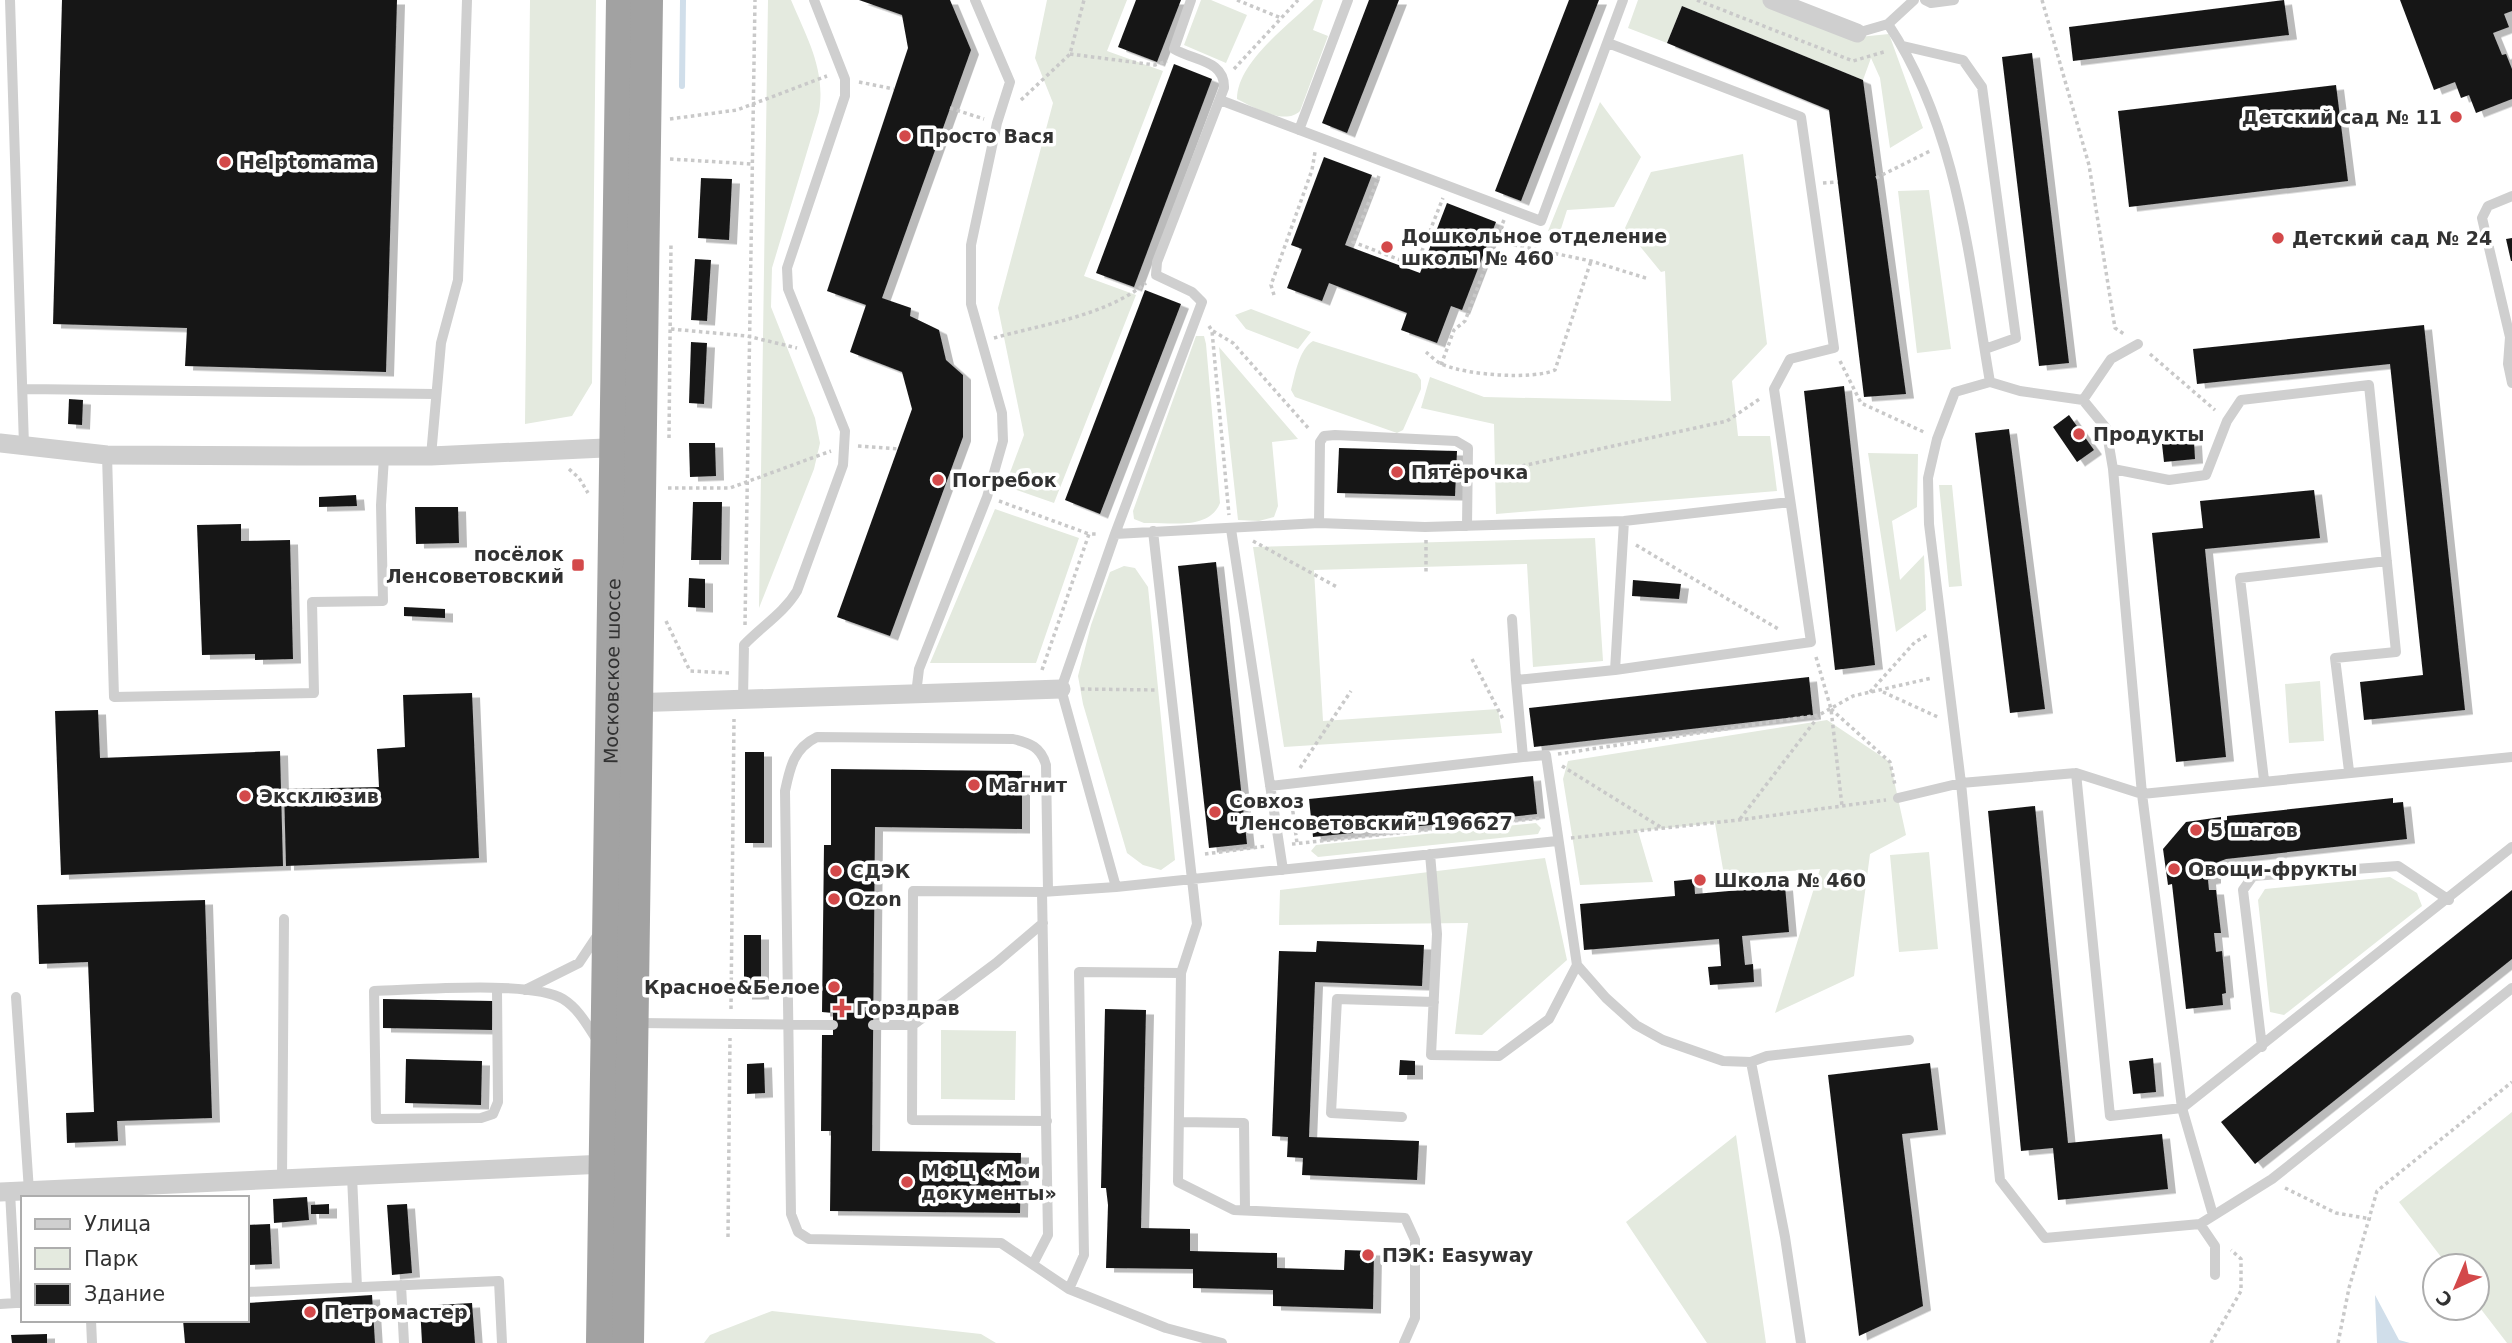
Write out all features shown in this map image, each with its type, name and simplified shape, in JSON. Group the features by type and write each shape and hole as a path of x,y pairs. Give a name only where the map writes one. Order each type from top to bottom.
{"highway":[{"name":"Московское шоссе","path":"622,0 627,447 624,703 631,1023 628,1343"},
{"name":"Московское шоссе","path":"627,447 646,0"},
{"name":"Московское шоссе","path":"602,1343 608,920 624,703"}],"street":[{"path":"1772,0 1857,33"},
{"path":"0,443 107,455 384,457 627,447"},
{"path":"624,703 1061,689"},
{"path":"13,1192 605,1164"}],"lane":[{"path":"10,0 24,446"},
{"path":"431,456 441,343 458,280 467,0"},
{"path":"739,699 744,645 768,621 786,609 797,591 843,465 846,445 845,431 788,289 787,268 845,96 845,79 814,0"},
{"path":"916,694 919,669 987,497 1003,441 1002,413 971,304 971,245 997,123 1010,82 975,0"},
{"path":"1116,887 1061,689 1115,534 1200,313 1202,302 1192,292 1156,275 1157,262 1220,100 1224,77 1219,68 1174,49 1191,0"},
{"path":"1299,130 1348,0"},
{"path":"1220,100 1541,221 1623,0"},
{"path":"1857,33 1888,24 1914,0"},
{"path":"1925,0 1930,3 1954,0"},
{"path":"1888,24 1903,46 1944,143 1957,191 1990,382"},
{"path":"1516,680 1615,670 1811,642 1774,389 1790,359 1834,348 1801,117 1608,43"},
{"path":"1903,46 1963,60 1982,87 2016,338 1985,349"},
{"path":"2512,196 2488,206 2482,218 2510,337 2508,364 2512,383"},
{"path":"2083,400 2111,359 2138,344"},
{"path":"2213,1215 2182,1108 2142,794 2113,469 2106,428 2083,400 2020,391 1990,382 1955,392 1937,439 1928,478 1929,524 1961,783 2000,1180 2045,1238 2200,1224 2272,1179 2512,988"},
{"path":"2113,469 2169,480 2206,475 2227,421 2241,400 2370,386 2396,652 2335,658 2349,771"},
{"path":"24,389 435,394"},
{"path":"1319,523 1320,442 1324,436 1335,435 1455,441 1468,448 1467,526"},
{"path":"107,455 114,697 314,693 312,602 383,601 381,505 384,457"},
{"path":"1115,534 1231,530 1319,523 1425,527 1623,521 1790,502"},
{"path":"1615,670 1623,521"},
{"path":"1231,530 1283,870"},
{"path":"1153,531 1197,924 1181,973 1178,1182 1234,1210 1405,1218 1415,1240 1415,1318 1404,1343"},
{"path":"2264,780 2240,578 2386,561"},
{"path":"1512,619 1523,757"},
{"path":"1033,1264 1048,1235 1043,923 1046,765 1043,754 1031,744 1013,739 817,737 807,742 790,766 785,791 791,1214 798,1231 809,1238 1001,1244 1069,1289 1166,1328 1222,1343"},
{"path":"1270,786 1546,755 1577,965 1636,1025 1662,1040 1723,1061 1751,1062 1767,1056 1909,1040"},
{"path":"1898,798 1961,783 2076,773 2142,794 2349,771 2512,757"},
{"path":"2076,773 2110,1116 2182,1108 2449,900 2512,847"},
{"path":"1047,1121 912,1120 914,891 1045,892 1116,887 1557,841"},
{"path":"1430,854 1437,933 1431,1055 1499,1056 1549,1019 1577,965"},
{"path":"2262,1047 2243,890 2253,876 2398,866 2449,900"},
{"path":"282,1179 284,919"},
{"path":"524,990 579,963 608,920"},
{"path":"873,1025 913,1025 996,963 1043,923"},
{"path":"1069,1289 1084,1255 1079,972 1181,973"},
{"path":"497,990 498,1102 493,1114 481,1118 376,1119 374,991 497,990 524,990 561,998 579,1013 607,1055"},
{"path":"0,1304 19,1303 13,1192 16,997"},
{"path":"1402,1117 1331,1113 1337,999 1434,1002"},
{"path":"631,1023 833,1025"},
{"path":"1751,1062 1785,1237 1801,1343"},
{"path":"1179,1122 1244,1123 1245,1210"},
{"path":"352,1176 357,1287"},
{"path":"2200,1224 2215,1247 2215,1275"},
{"path":"248,1292 499,1281 502,1343"},
{"path":"401,1285 404,1343"},
{"path":"91,1322 92,1343"}],"path":[{"path":"744,645 754,0"},
{"path":"950,108 997,123 1070,54 1084,0"},
{"path":"1237,0 1281,18"},
{"path":"1224,77 1297,0"},
{"path":"1697,0 1853,61 1903,46"},
{"path":"2042,0 2089,165 2115,328 2138,344 2227,421"},
{"path":"1070,54 1154,65 1167,61 1174,49"},
{"path":"666,121 753,105 824,76 894,89"},
{"path":"1877,178 1908,165 1944,143"},
{"path":"1274,295 1271,285 1312,170 1315,150"},
{"path":"657,158 752,164"},
{"path":"1380,174 1353,242 1416,266 1443,198"},
{"path":"1436,197 1450,200"},
{"path":"1441,365 1454,330 1465,321 1504,220 1492,216"},
{"path":"1495,241 1591,261 1649,279"},
{"path":"1426,352 1441,365 1469,372 1543,375 1555,370 1591,261"},
{"path":"1005,335 1063,320 1129,296 1156,275"},
{"path":"1200,313 1212,331 1233,343 1320,442"},
{"path":"671,328 747,336 813,352"},
{"path":"1212,331 1231,530 1337,587"},
{"path":"1834,348 1861,403 1937,439"},
{"path":"1468,477 1727,421 1774,389"},
{"path":"668,488 730,488 846,445 898,449"},
{"path":"562,467 571,470 579,478 589,495"},
{"path":"951,469 987,497 1089,534 1115,534"},
{"path":"1425,527 1426,573"},
{"path":"1041,670 1089,534"},
{"path":"1623,537 1799,644"},
{"path":"1868,693 1915,642 1941,626"},
{"path":"1811,642 1831,709 1842,806"},
{"path":"1472,659 1523,757"},
{"path":"1546,755 1819,715 1853,696 1947,674"},
{"path":"1061,689 1170,690"},
{"path":"1297,843 1289,784 1351,691"},
{"path":"1881,691 1953,723"},
{"path":"728,1237 730,1024 739,699"},
{"path":"1572,838 1740,820 1898,798 1890,762 1831,709"},
{"path":"1740,820 1819,715"},
{"path":"1546,755 1662,828"},
{"path":"1189,856 1554,816"},
{"path":"2338,1343 2348,1288 2371,1219 2377,1191 2512,1082"},
{"path":"2272,1179 2302,1199 2336,1213 2371,1219"},
{"path":"2211,1343 2237,1302 2242,1275 2241,1259 2232,1251 2215,1247"}],"green space":[{"path":"530,0 596,0 592,383 572,416 525,424"},
{"path":"768,0 791,0 814,54 820,82 819,112 772,268 771,307 815,418 820,443 814,469 759,608"},
{"path":"1047,0 1127,0 1107,51 1163,71 1084,276 1136,295 1054,503 1005,486 1024,435 998,308 1053,103 1035,58"},
{"path":"1201,0 1211,0 1247,15 1226,63 1184,45"},
{"path":"1314,0 1323,0 1313,30 1328,36 1300,111 1286,117 1278,116 1237,99 1239,85 1255,58"},
{"path":"1638,0 1763,0 1859,37 1889,34 1923,128 1890,148 1880,78 1871,58 1863,80 1682,6 1667,43 1628,28"},
{"path":"1600,102 1641,157 1614,207 1567,210 1559,235 1548,231"},
{"path":"1743,154 1767,344 1732,381 1738,436 1770,436 1777,491 1496,514 1494,424 1421,408 1430,377 1484,397 1671,401 1665,271 1661,272 1625,228 1651,172"},
{"path":"1929,190 1951,349 1917,353 1898,191"},
{"path":"1251,309 1311,332 1298,349 1246,329 1235,315"},
{"path":"1196,336 1204,336 1206,344 1220,503 1215,512 1198,521 1176,524 1144,523 1134,519 1133,511"},
{"path":"1313,341 1417,374 1421,380 1421,389 1403,430 1397,433 1295,397 1291,390 1298,363 1304,350"},
{"path":"1219,347 1298,439 1272,442 1278,506 1274,517 1259,521 1238,520"},
{"path":"1868,453 1918,454 1917,507 1892,521 1900,580 1924,555 1926,610 1896,632"},
{"path":"1939,485 1952,485 1962,586 1949,587"},
{"path":"995,509 1079,538 1036,663 930,663"},
{"path":"1595,538 1603,661 1533,667 1527,564 1314,570 1323,721 1498,709 1502,733 1284,747 1253,547"},
{"path":"1124,566 1135,568 1148,587 1175,860 1161,870 1143,865 1127,853 1083,704 1078,676 1091,625 1110,572"},
{"path":"2320,681 2324,741 2289,743 2285,684"},
{"path":"1827,720 1890,762 1906,835 1870,854 1854,976 1775,1013 1820,869 1724,875 1715,823 1638,831 1653,882 1580,885 1563,779 1568,761"},
{"path":"1536,823 1541,828 1538,834 1318,857 1311,851 1316,845"},
{"path":"1929,852 1938,949 1899,952 1890,855"},
{"path":"1545,858 1567,960 1482,1035 1455,1034 1468,923 1279,925 1280,890"},
{"path":"2390,877 2417,893 2422,906 2284,1015 2270,1012 2258,900 2265,889"},
{"path":"941,1030 1016,1031 1015,1100 941,1099"},
{"path":"2512,1112 2512,1343 2507,1343 2491,1322 2491,1252 2437,1252 2399,1202"},
{"path":"1736,1135 1766,1343 1707,1343 1626,1222"},
{"path":"772,1311 981,1334 996,1343 704,1343 710,1335"}],"shaded area":[{"path":"2375,1295 2399,1340 2410,1343 2377,1343"}],"building":[{"name":"Helptomama","path":"62,0 397,0 386,372 185,366 187,328 53,324"},
{"path":"859,0 950,0 971,50 882,298 911,308 910,316 939,330 946,360 963,375 963,437 890,636 837,617 912,409 902,372 850,352 866,305 827,291 908,48 902,15"},
{"path":"1136,0 1181,0 1157,62 1118,47"},
{"path":"1369,0 1399,0 1347,133 1322,123"},
{"path":"1569,0 1599,0 1521,201 1495,191"},
{"path":"2284,0 2289,35 2073,61 2069,27"},
{"path":"2400,0 2512,0 2512,11 2504,14 2509,27 2493,33 2502,55 2506,54 2512,69 2512,99 2476,113 2469,95 2461,98 2455,82 2434,90"},
{"path":"1682,6 1863,80 1906,394 1864,397 1829,110 1667,43"},
{"path":"2032,53 2069,363 2039,366 2002,57"},
{"path":"1174,64 1212,79 1134,287 1096,273"},
{"path":"2336,85 2348,181 2129,207 2118,111"},
{"path":"1324,157 1372,175 1345,245 1420,273 1447,203 1496,222 1462,310 1451,306 1437,343 1401,330 1407,313 1329,283 1322,301 1287,288 1302,249 1291,245"},
{"path":"701,178 732,179 729,240 698,238"},
{"path":"2512,238 2512,261 2511,261 2506,239"},
{"path":"695,259 711,260 707,321 691,320"},
{"path":"1145,290 1181,304 1100,514 1065,500"},
{"path":"2424,325 2465,710 2364,720 2360,682 2423,675 2390,364 2197,384 2193,349"},
{"path":"691,342 707,343 704,404 689,403"},
{"path":"1844,386 1875,665 1835,670 1804,391"},
{"path":"69,399 83,400 82,425 68,424"},
{"path":"2069,415 2094,450 2077,462 2053,427"},
{"path":"2009,429 2045,709 2010,713 1975,433"},
{"path":"2194,441 2195,459 2164,462 2162,444"},
{"path":"689,443 715,443 716,476 690,477"},
{"name":"Пятёрочка","path":"1339,448 1457,451 1455,496 1337,493"},
{"path":"2314,490 2320,538 2205,549 2226,757 2176,762 2152,533 2203,528 2200,501"},
{"path":"356,495 357,506 319,507 319,497"},
{"path":"693,502 722,502 721,560 691,560"},
{"path":"415,507 458,507 459,543 416,544"},
{"path":"241,524 241,541 290,540 293,659 255,660 255,654 202,655 197,525"},
{"path":"1216,562 1247,844 1209,848 1178,566"},
{"path":"689,578 705,579 705,608 688,607"},
{"path":"1633,580 1681,584 1679,599 1632,596"},
{"path":"404,607 445,609 445,618 404,616"},
{"path":"1809,677 1813,715 1534,747 1529,708"},
{"path":"472,693 479,858 286,866 284,789 379,787 377,749 405,747 403,695"},
{"path":"98,710 100,758 280,751 283,866 61,875 55,711"},
{"path":"745,752 764,752 764,843 745,843"},
{"path":"831,769 1022,771 1022,829 875,827 872,1151 1021,1153 1020,1213 830,1211 831,1131 821,1131 822,1035 833,1035 833,1013 822,1012 824,845 831,845"},
{"path":"1533,776 1537,814 1313,837 1309,799"},
{"path":"2393,798 2393,803 2403,802 2407,839 2226,859 2213,864 2213,879 2208,880 2209,890 2216,890 2221,933 2214,933 2216,952 2222,951 2226,993 2222,994 2223,1005 2186,1009 2172,884 2168,885 2163,849 2186,822 2221,817 2221,821 2227,820 2227,816"},
{"path":"2035,806 2068,1143 2162,1134 2168,1189 2058,1200 2053,1148 2021,1151 1988,811"},
{"path":"1694,879 1695,894 1785,886 1789,932 1742,936 1745,965 1753,964 1754,982 1710,985 1708,967 1721,966 1719,939 1584,950 1580,904 1675,896 1674,881"},
{"path":"2512,890 2512,959 2255,1164 2221,1122"},
{"path":"205,900 212,1118 117,1121 118,1141 67,1143 66,1113 94,1112 88,962 39,964 37,905"},
{"path":"744,935 761,935 761,995 744,995"},
{"path":"1317,941 1424,945 1422,986 1315,982 1309,1137 1419,1141 1417,1180 1302,1175 1303,1158 1287,1157 1288,1137 1272,1136 1279,951 1316,952"},
{"path":"383,999 493,1001 492,1030 383,1028"},
{"path":"1105,1009 1146,1010 1141,1228 1190,1229 1190,1251 1277,1253 1277,1268 1344,1270 1345,1250 1374,1251 1373,1309 1273,1306 1273,1290 1193,1288 1193,1269 1106,1268 1108,1205 1106,1188 1101,1188"},
{"path":"2153,1058 2156,1092 2133,1094 2129,1061"},
{"path":"406,1059 482,1061 481,1105 405,1103"},
{"path":"1400,1060 1415,1061 1415,1075 1399,1075"},
{"path":"764,1063 765,1093 747,1094 747,1064"},
{"path":"1930,1063 1938,1130 1902,1134 1923,1306 1859,1336 1828,1075"},
{"path":"307,1197 309,1220 274,1223 273,1199"},
{"path":"329,1204 329,1214 311,1214 311,1205"},
{"path":"407,1204 412,1273 392,1275 387,1205"},
{"path":"270,1224 272,1264 248,1265 248,1225"},
{"name":"Петромастер","path":"372,1295 375,1343 185,1343 183,1322 248,1322 248,1303"},
{"path":"472,1303 475,1343 422,1343 420,1306"},
{"path":"47,1334 47,1343 12,1343 11,1335"}],"waterway":[{"path":"682,86 683,0"}],"place":[{"name":"Детский сад № 11","path":"2456,117"},
{"name":"Просто Вася","path":"905,136"},
{"name":"Helptomama","path":"225,162"},
{"name":"Детский сад № 24","path":"2278,238"},
{"name":"Дошкольное отделение школы № 460","path":"1387,247"},
{"name":"Продукты","path":"2079,434"},
{"name":"Пятёрочка","path":"1397,472"},
{"name":"Погребок","path":"938,480"},
{"name":"посёлок Ленсоветовский","path":"578,565"},
{"name":"Магнит","path":"974,785"},
{"name":"Эксклюзив","path":"245,796"},
{"name":"Совхоз \"Ленсоветовский\" 196627","path":"1215,812"},
{"name":"5 шагов","path":"2196,830"},
{"name":"Овощи-фрукты","path":"2174,869"},
{"name":"СДЭК","path":"836,871"},
{"name":"Школа № 460","path":"1700,880"},
{"name":"Ozon","path":"834,899"},
{"name":"Красное&Белое","path":"834,987"},
{"name":"Горздрав","path":"842,1008"},
{"name":"МФЦ «Мои документы»","path":"907,1182"},
{"name":"ПЭК: Easyway","path":"1368,1255"},
{"name":"Петромастер","path":"310,1312"}]}
